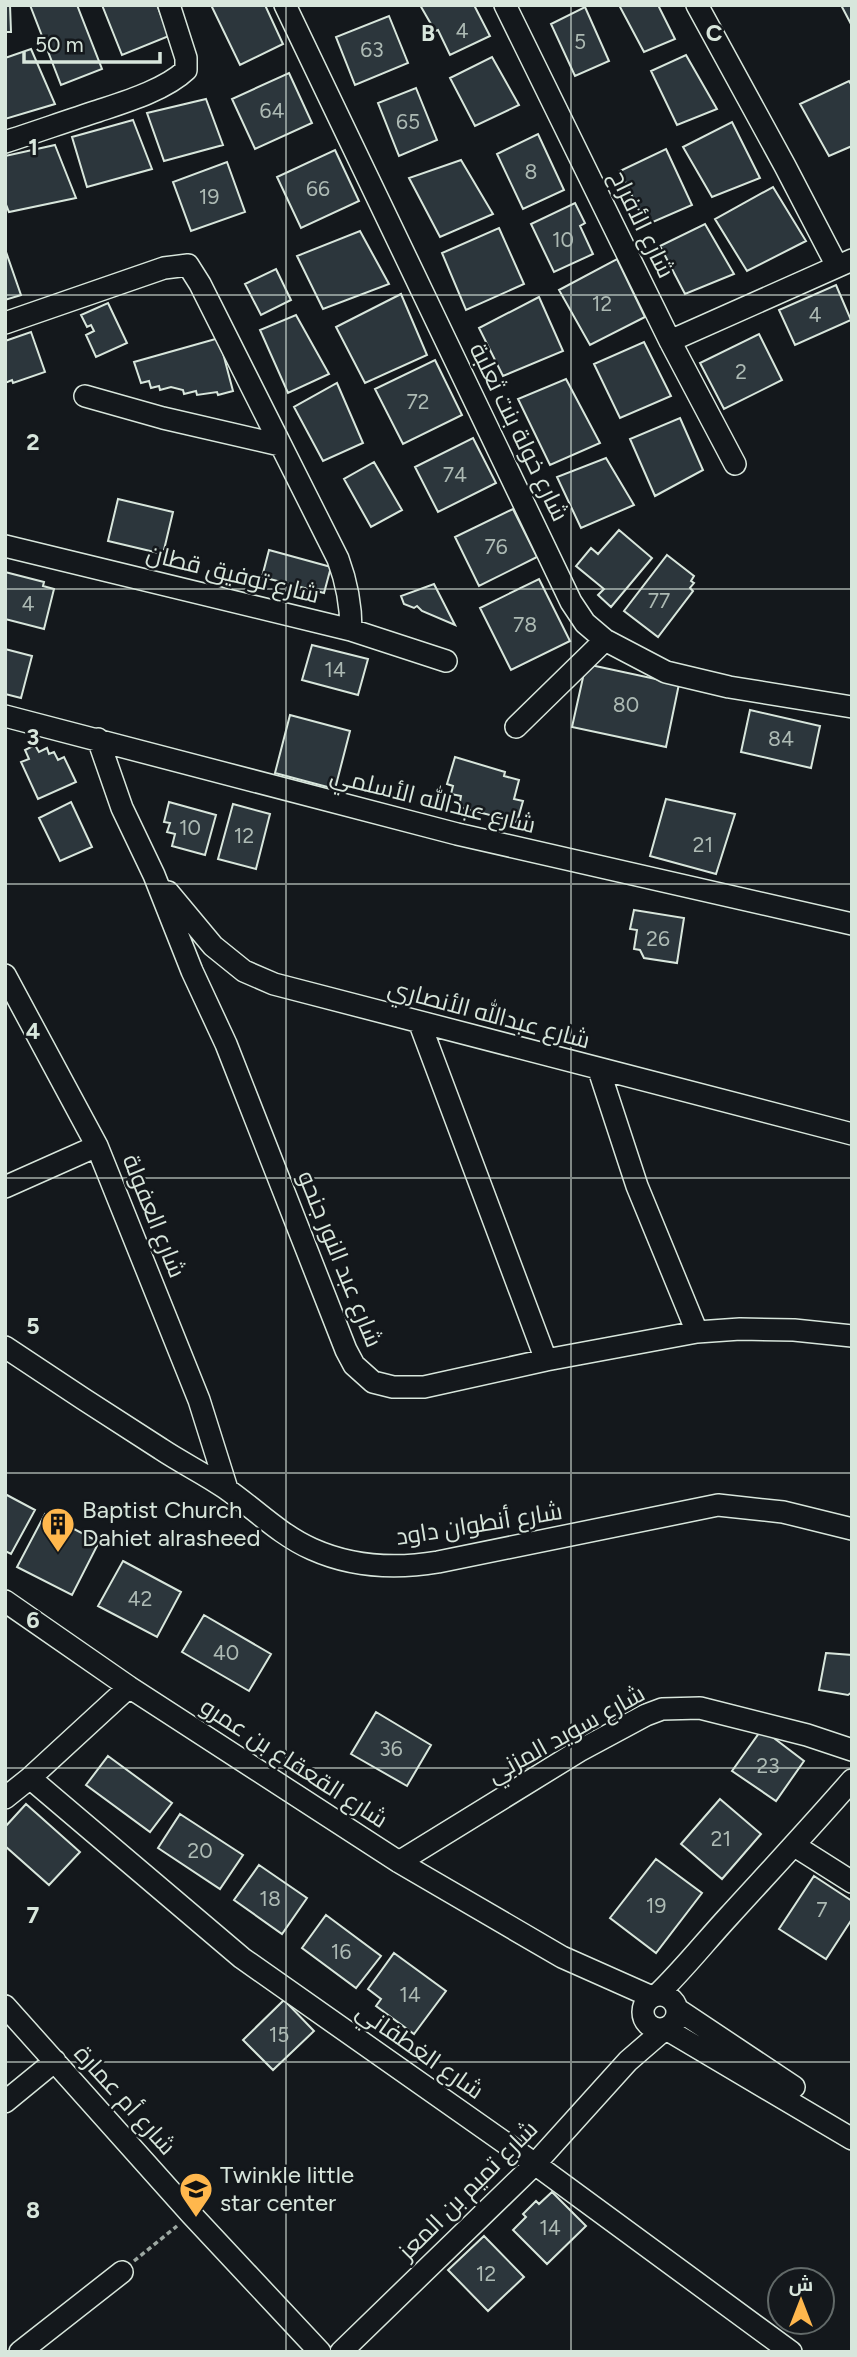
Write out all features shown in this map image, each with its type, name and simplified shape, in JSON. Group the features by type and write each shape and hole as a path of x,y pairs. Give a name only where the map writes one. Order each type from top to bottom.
{"street":[{"path":"5,142 132,99 175,79 186,70 186,58 169,5"},
{"name":"شارع خولة بنت ثعلبة","path":"285,5 571,602 585,623 606,640 666,672 729,687 852,707"},
{"name":"شارع الأفراح","path":"505,5 670,341 735,464"},
{"path":"670,341 844,263 785,166 697,5"},
{"path":"5,323 164,268 188,265 346,579 351,606 351,630"},
{"path":"85,396 163,418 280,445"},
{"name":"شارع توفيق قطان","path":"5,546 351,630 446,662"},
{"path":"516,727 606,640"},
{"name":"شارع عبدالله الأسلمي","path":"5,716 457,834 852,924"},
{"name":"شارع عبد النور جنحو","path":"98,739 122,808 226,1044 346,1350 354,1366 373,1382 393,1387 424,1387 546,1360 697,1332 740,1329 794,1330 852,1336"},
{"name":"شارع عبدالله الأنصاري","path":"153,875 213,946 244,971 274,984 598,1070 852,1133"},
{"name":"شارع العفولة","path":"5,975 97,1146 199,1400 227,1489"},
{"path":"420,1024 546,1360"},
{"path":"598,1070 637,1186 697,1332"},
{"path":"5,1187 97,1146"},
{"name":"شارع أنطوان داود","path":"5,1347 151,1443 227,1489 291,1537 311,1549 360,1564 411,1566 467,1558 718,1505 783,1513 852,1529"},
{"name":"شارع القعقاع بن عمرو","path":"5,1601 128,1687 400,1862 649,2005"},
{"path":"5,1798 128,1687"},
{"name":"شارع سويد المزني","path":"400,1862 579,1752 662,1709 700,1708 807,1735 852,1750"},
{"name":"شارع الغطفاني","path":"30,1778 242,1958 535,2164 790,2352"},
{"name":"شارع تميم بن المعز","path":"628,2061 649,2005 852,1780"},
{"path":"795,1846 852,1882"},
{"name":"شارع تميم بن المعز","path":"676,2007 686,1966"},
{"path":"665,2029 673,2024 677,2017 676,2007 672,2000 665,1996 649,2005 651,2027 665,2029 852,2139"},
{"name":"شارع أم عمارة","path":"5,2006 191,2214 320,2352"},
{"path":"676,2007 751,2060 852,2124"},
{"name":"شارع تميم بن المعز","path":"341,2352 535,2164 628,2061 665,2029"},
{"path":"5,2102 55,2061"},
{"path":"20,2352 122,2272"}],"path":[{"path":"122,2272 191,2214"}],"building":[{"path":"5,5 10,5 11,32 5,32"},
{"path":"30,5 77,5 102,69 61,85"},
{"path":"102,5 157,5 169,36 122,55"},
{"path":"211,5 265,5 283,44 240,65"},
{"path":"420,5 474,5 490,36 450,55 438,30 435,31"},
{"path":"619,5 658,5 675,39 644,52"},
{"path":"841,5 852,5 852,26"},
{"path":"585,7 609,61 575,76 551,24"},
{"path":"389,16 408,63 355,85 336,37"},
{"path":"31,49 55,104 5,119 5,58"},
{"path":"686,55 717,109 677,125 651,71"},
{"path":"492,57 519,105 475,126 450,78"},
{"path":"289,73 312,123 255,149 232,99"},
{"path":"849,81 852,86 852,146 829,156 800,104"},
{"path":"416,88 437,140 399,156 378,103"},
{"path":"206,99 223,145 164,161 147,113"},
{"path":"133,120 152,169 87,187 72,137"},
{"path":"732,122 760,178 712,197 683,147"},
{"path":"538,134 564,190 523,209 497,154"},
{"path":"55,145 76,198 9,212 5,202 5,156"},
{"path":"666,149 692,205 646,225 620,171"},
{"path":"335,150 359,201 301,228 277,177"},
{"path":"461,160 493,214 440,237 409,178"},
{"path":"227,162 245,212 191,231 173,182"},
{"path":"773,187 806,241 747,271 715,219"},
{"path":"575,203 585,223 580,226 593,254 554,272 531,224"},
{"path":"705,224 734,274 685,294 660,246"},
{"path":"499,228 524,284 466,310 442,253"},
{"path":"360,231 389,284 323,309 297,256"},
{"path":"5,249 21,295 5,300"},
{"path":"617,259 645,317 590,345 559,290"},
{"path":"276,269 291,300 261,315 245,284"},
{"path":"836,285 851,320 795,345 779,310"},
{"path":"401,294 427,355 365,383 336,327"},
{"path":"539,297 563,351 503,376 479,328"},
{"path":"108,303 127,343 96,357 86,335 94,331 91,325 87,327 81,315"},
{"path":"296,315 329,374 288,393 260,330"},
{"path":"31,332 45,372 13,383 12,380 5,383 5,341"},
{"path":"759,334 782,380 724,409 700,363"},
{"path":"219,338 233,391 218,395 217,392 197,395 196,391 184,394 183,390 171,387 160,390 159,386 151,388 149,381 141,383 134,362"},
{"path":"644,342 671,396 620,418 594,364"},
{"path":"435,360 462,415 403,444 375,389"},
{"path":"566,379 600,443 550,465 518,399"},
{"path":"337,383 363,443 323,461 294,407"},
{"path":"680,418 703,470 655,496 630,439"},
{"path":"473,438 496,483 438,512 415,467"},
{"path":"606,458 634,505 581,528 557,477"},
{"path":"374,462 402,510 371,527 344,479"},
{"path":"118,499 173,512 163,554 108,541"},
{"path":"513,509 537,557 479,586 455,537"},
{"path":"619,530 652,558 611,607 598,595 604,589 576,566 591,548 598,554"},
{"path":"269,550 331,567 324,593 262,577"},
{"path":"667,555 694,576 691,581 694,583 690,588 693,591 658,637 624,611"},
{"path":"5,572 44,582 43,586 54,589 44,629 5,619"},
{"path":"539,579 570,641 511,670 480,608"},
{"path":"434,584 455,625 422,611 417,606 414,608 404,604 401,596"},
{"path":"312,645 368,659 358,695 302,680"},
{"path":"5,649 32,656 21,698 5,694"},
{"path":"586,664 679,684 666,747 572,727"},
{"path":"750,710 820,726 811,768 741,752"},
{"path":"290,715 350,731 335,789 275,773"},
{"path":"35,745 39,752 47,748 49,754 54,752 58,760 64,757 76,782 38,799 21,762 29,759 25,750"},
{"path":"455,757 505,772 504,776 519,780 514,799 523,801 517,822 459,807 461,796 451,794 453,786 447,784"},
{"path":"666,799 735,814 716,874 650,856"},
{"path":"71,802 92,847 60,861 39,818"},
{"path":"169,802 216,815 205,855 172,846 175,834 167,832 170,823 164,822"},
{"path":"233,804 270,814 256,869 218,859"},
{"path":"634,910 684,918 677,963 644,958 640,950 634,949 637,930 630,929"},
{"path":"5,1494 35,1510 11,1554 5,1551"},
{"name":"Baptist Church Dahiet alrasheed","path":"45,1514 99,1542 72,1595 17,1567"},
{"path":"123,1561 181,1592 157,1637 98,1606"},
{"path":"204,1615 271,1654 249,1691 182,1652"},
{"path":"826,1653 852,1655 852,1692 848,1695 819,1690"},
{"path":"376,1712 431,1745 407,1786 351,1754"},
{"path":"762,1729 804,1761 776,1801 732,1771"},
{"path":"108,1756 172,1803 150,1832 86,1785"},
{"path":"720,1799 761,1834 722,1879 681,1844"},
{"path":"26,1804 80,1852 49,1885 5,1846 5,1827"},
{"path":"180,1814 243,1855 220,1889 158,1848"},
{"path":"656,1859 702,1893 656,1953 610,1918"},
{"path":"259,1865 307,1898 282,1934 234,1900"},
{"path":"814,1876 852,1901 852,1919 826,1959 779,1929"},
{"path":"326,1915 381,1956 356,1988 302,1948"},
{"path":"394,1953 446,1991 414,2034 376,2006 381,1999 368,1989"},
{"path":"284,2000 314,2031 273,2070 243,2040"},
{"path":"552,2192 586,2226 547,2264 513,2230 526,2217 523,2214 536,2201 539,2204"},
{"path":"484,2236 524,2277 488,2311 448,2270"}],"place":[{"name":"Baptist Church Dahiet alrasheed","path":"58,1554"},
{"name":"Twinkle little star center","path":"196,2219"}]}
